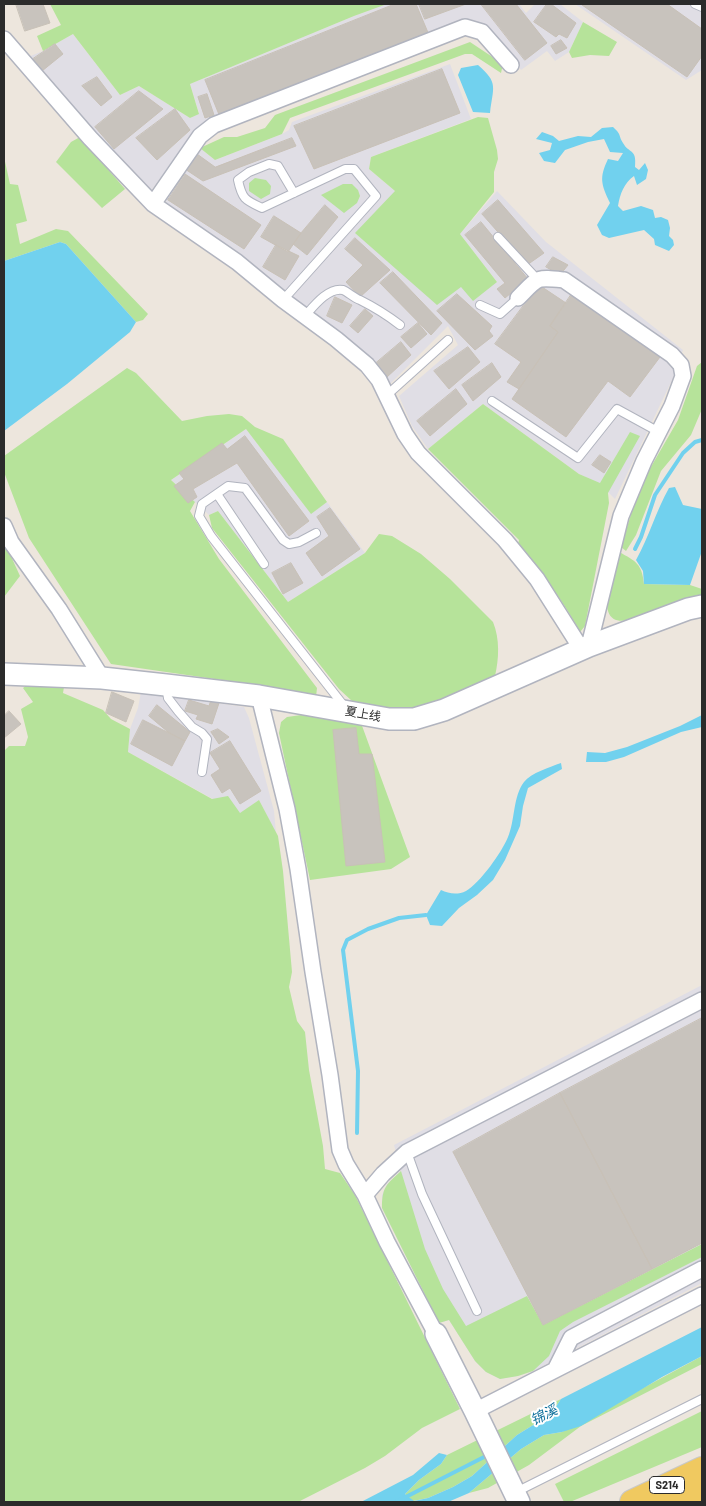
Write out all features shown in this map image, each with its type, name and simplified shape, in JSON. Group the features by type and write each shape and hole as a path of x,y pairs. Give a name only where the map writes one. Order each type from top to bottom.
{"main road":[{"name":"S214","path":"632,1502 702,1469"},
{"name":"S214","path":"672,1502 702,1488"}],"street":[{"path":"153,204 200,136 214,125 465,27 482,32 511,65"},
{"path":"4,39 90,138 153,204 237,262 367,365 379,380 406,434 418,453 505,540 537,579 586,648"},
{"path":"518,298 537,279 564,280 672,355 681,365 683,376 672,406 644,461 621,516 586,648"},
{"path":"4,526 11,542 59,609 102,678"},
{"name":"夏上线","path":"5,675 102,678 259,696 389,719 414,719 444,710 586,648 688,609 702,606"},
{"path":"259,696 287,809 298,869 340,1150 346,1164 365,1195 515,1492"},
{"path":"365,1195 383,1174 407,1152 702,1000"},
{"path":"555,1370 571,1338 702,1268"},
{"path":"478,1416 555,1370 702,1294"}],"lane":[{"path":"695,4 702,7"},
{"path":"283,300 376,196 354,170 345,169 294,193 262,208 250,203 241,194 238,180 249,172 269,164 278,166 294,193"},
{"path":"498,237 537,279"},
{"path":"305,316 327,294 343,290 378,309 400,325"},
{"path":"480,305 500,314 518,298"},
{"path":"387,395 448,340"},
{"path":"492,401 578,458 617,409 659,432"},
{"path":"316,533 299,542 289,544 283,540 245,488 228,486 202,504 199,516 211,536 348,711"},
{"path":"217,494 264,564"},
{"path":"166,685 168,698 192,727 202,733 206,739 202,772"},
{"path":"407,1152 422,1194 477,1311"},
{"path":"515,1492 702,1399"}],"shaded area":[{"path":"387,4 519,4 526,13 535,4 560,4 583,22 569,52 555,61 547,51 521,70 490,30 476,22 458,22 192,136 150,192 28,57 73,34 120,95 139,86 190,118 199,113 190,84"},
{"path":"575,4 702,4 702,70 686,80"},
{"path":"450,64 471,119 371,157 369,169 395,191 461,287 497,282 460,234 497,191 546,242 683,350 672,380 615,499 600,484 579,474 483,404 428,449 412,426 399,396 458,345 448,326 390,384 359,349 291,300 167,204 165,196 200,148 215,160 282,134 289,130 292,122"},
{"path":"246,429 311,513 327,502 365,553 288,602 218,511 209,515 171,480"},
{"path":"141,692 244,707 249,718 274,811 276,833 259,800 240,814 128,752 130,729 138,708"},
{"path":"702,985 702,1283 533,1371 500,1379 486,1372 475,1361 449,1320 439,1323 382,1208 382,1195 387,1184 401,1171 394,1145"}],"green space":[{"path":"50,4 387,4 190,84 199,114 190,118 139,86 120,95 73,34 43,51 37,36 61,25"},
{"path":"583,22 617,42 609,56 590,55 572,58 569,52"},
{"path":"470,42 503,64 501,73 472,54 465,54 290,118 282,134 215,160 200,148 224,137 237,137 265,128 275,115"},
{"path":"478,117 488,118 497,150 498,159 494,172 494,192 460,234 497,282 473,301 461,287 437,305 355,233 395,191 369,169 371,157"},
{"path":"80,137 125,189 102,208 56,162 71,142"},
{"path":"4,157 10,184 18,185 27,221 16,224 20,244 56,229 68,231 148,314 143,320 136,322 66,244 60,242 4,261"},
{"path":"255,178 266,180 271,186 270,194 261,199 249,191 249,183"},
{"path":"343,184 352,184 358,190 360,196 357,203 344,213 321,195"},
{"path":"702,362 702,409 691,435 661,471 636,535 626,551 621,547 635,501 648,472 678,420 697,366"},
{"path":"127,368 136,373 182,421 229,414 242,416 255,427 283,439 327,502 311,514 246,429 171,480 195,502 190,511 219,559 317,688 316,697 256,685 111,664 29,538 4,472 4,456"},
{"path":"483,404 579,474 600,483 630,432 640,436 608,493 609,503 585,626 580,632 551,586 518,544 519,540 428,449"},
{"path":"218,511 288,602 365,553 379,534 392,536 421,554 450,579 493,622 497,635 498,649 495,676 419,710 360,706 339,689 212,528 209,515"},
{"path":"4,541 20,576 4,597"},
{"path":"619,552 630,558 640,567 644,584 690,585 702,589 702,599 674,605 628,620 619,621 614,619 609,614 607,606"},
{"path":"29,683 64,687 63,693 103,710 111,719 130,729 128,752 212,799 228,796 240,813 259,800 278,836 292,972 289,987 297,1021 305,1032 309,1070 323,1146 325,1169 340,1173 355,1195 460,1409 422,1428 385,1456 365,1468 298,1502 4,1502 4,751 9,746 25,746 28,737 21,709 33,702 23,688"},
{"path":"301,715 361,723 410,857 391,869 310,880 279,733 281,722 287,717"},
{"path":"401,1171 425,1249 443,1289 466,1326 527,1296 543,1325 702,1244 702,1257 573,1322 560,1331 549,1356 533,1371 500,1379 486,1372 475,1361 449,1320 439,1323 382,1208 386,1187"},
{"path":"702,1356 702,1364 581,1426 529,1465 488,1488 469,1493 521,1449 544,1435 562,1432"},
{"path":"561,1399 551,1414 517,1435 472,1476 428,1498 413,1501 405,1494 419,1480 441,1464 447,1455"},
{"path":"702,1411 702,1447 570,1502 564,1502 555,1484"}],"water":[{"path":"478,65 492,81 493,91 490,113 473,112 458,75 461,68"},
{"path":"613,127 619,133 625,146 634,154 635,167 639,170 645,163 648,170 646,179 637,185 634,176 625,185 618,206 623,211 641,206 653,210 655,218 661,217 668,220 669,236 673,240 674,245 669,251 655,245 654,239 644,230 609,238 602,235 597,225 610,203 602,181 603,171 608,159 618,161 623,153 610,152 604,139 565,150 555,163 544,161 539,153 550,150 552,143 536,139 542,132 553,136 559,141 578,136 591,137 602,128"},
{"path":"60,242 66,244 136,322 130,332 67,384 4,431 4,261"},
{"path":"675,487 683,505 702,509 702,551 690,585 644,584 643,571 636,560 669,488"},
{"path":"702,715 702,727 681,732 624,757 606,762 586,762 587,752 605,753 627,747"},
{"path":"561,763 562,769 528,788 520,826 505,860 493,880 459,908 442,926 430,925 426,915 441,890 453,894 466,891 478,881 496,859 508,837 518,794 524,782 536,773"},
{"path":"702,1327 702,1356 662,1377 581,1426 544,1435 521,1449 469,1493 448,1502 361,1502 413,1475 439,1453 447,1455 441,1464 419,1480 405,1494 414,1501 428,1498 453,1487 472,1476 517,1435 551,1414 561,1399"}],"building":[{"path":"16,4 43,4 50,23 25,31"},
{"path":"395,4 416,4 429,35 220,117 205,80"},
{"path":"419,4 466,4 425,19"},
{"path":"481,4 516,4 547,43 525,60"},
{"path":"547,4 551,4 576,23 567,38 559,34 556,37 534,22"},
{"path":"582,4 667,4 702,29 702,56 687,77"},
{"path":"561,40 567,48 556,54 551,46"},
{"path":"55,44 63,54 42,71 33,59"},
{"path":"442,69 460,113 314,169 294,126"},
{"path":"97,77 112,97 101,106 82,86"},
{"path":"139,91 163,109 114,149 95,127"},
{"path":"207,94 214,115 205,118 198,97"},
{"path":"175,109 190,130 157,160 136,138"},
{"path":"292,138 296,146 203,181 185,169 197,154 215,167"},
{"path":"185,174 261,225 244,249 168,200"},
{"path":"498,200 544,253 527,265 482,214"},
{"path":"325,205 338,217 307,255 293,244"},
{"path":"274,216 301,233 288,252 261,237"},
{"path":"481,222 528,279 505,298 497,289 505,283 465,235"},
{"path":"355,238 390,270 360,297 346,282 363,265 345,249"},
{"path":"276,245 299,256 285,280 263,267"},
{"path":"553,257 568,265 560,275 546,267"},
{"path":"393,272 442,323 431,335 380,283"},
{"path":"539,285 566,303 550,326 558,332 519,389 507,382 521,362 495,344"},
{"path":"457,294 492,326 489,331 493,336 475,350 437,311"},
{"path":"571,295 660,357 630,397 608,381 566,437 512,399 558,332 550,326"},
{"path":"335,297 352,305 342,323 327,316"},
{"path":"365,309 373,316 358,333 350,326"},
{"path":"418,323 427,334 411,348 401,337"},
{"path":"401,342 411,355 387,377 375,364"},
{"path":"468,347 480,362 449,389 434,371"},
{"path":"492,363 501,377 473,401 462,385"},
{"path":"456,389 467,404 430,436 417,421"},
{"path":"245,436 309,521 289,536 237,463 193,489 197,497 188,503 174,486 184,479 179,473 222,443 227,449"},
{"path":"600,455 611,462 604,473 592,465"},
{"path":"330,508 360,549 322,576 306,553 329,536 317,517"},
{"path":"291,563 303,583 283,594 272,573"},
{"path":"112,692 134,701 126,722 106,713"},
{"path":"189,700 209,706 211,700 219,703 212,724 196,719 198,715 185,711"},
{"path":"157,705 190,732 185,741 168,732 149,716"},
{"path":"9,711 21,724 4,738 4,716"},
{"path":"143,720 185,741 172,766 131,744"},
{"path":"356,728 359,754 372,754 385,862 346,866 333,730"},
{"path":"218,729 229,737 219,744 211,732"},
{"path":"230,741 261,791 240,804 230,788 222,793 211,775 220,769 210,753"},
{"path":"702,1018 702,1243 652,1269 560,1093"},
{"path":"560,1093 652,1269 543,1325 453,1152"}],"waterway":[{"path":"635,549 655,495 683,453 695,442 702,440"},
{"path":"357,1133 358,1071 343,950 347,940 368,929 399,918 426,915"},
{"name":"锦溪","path":"396,1502 488,1455"}]}
